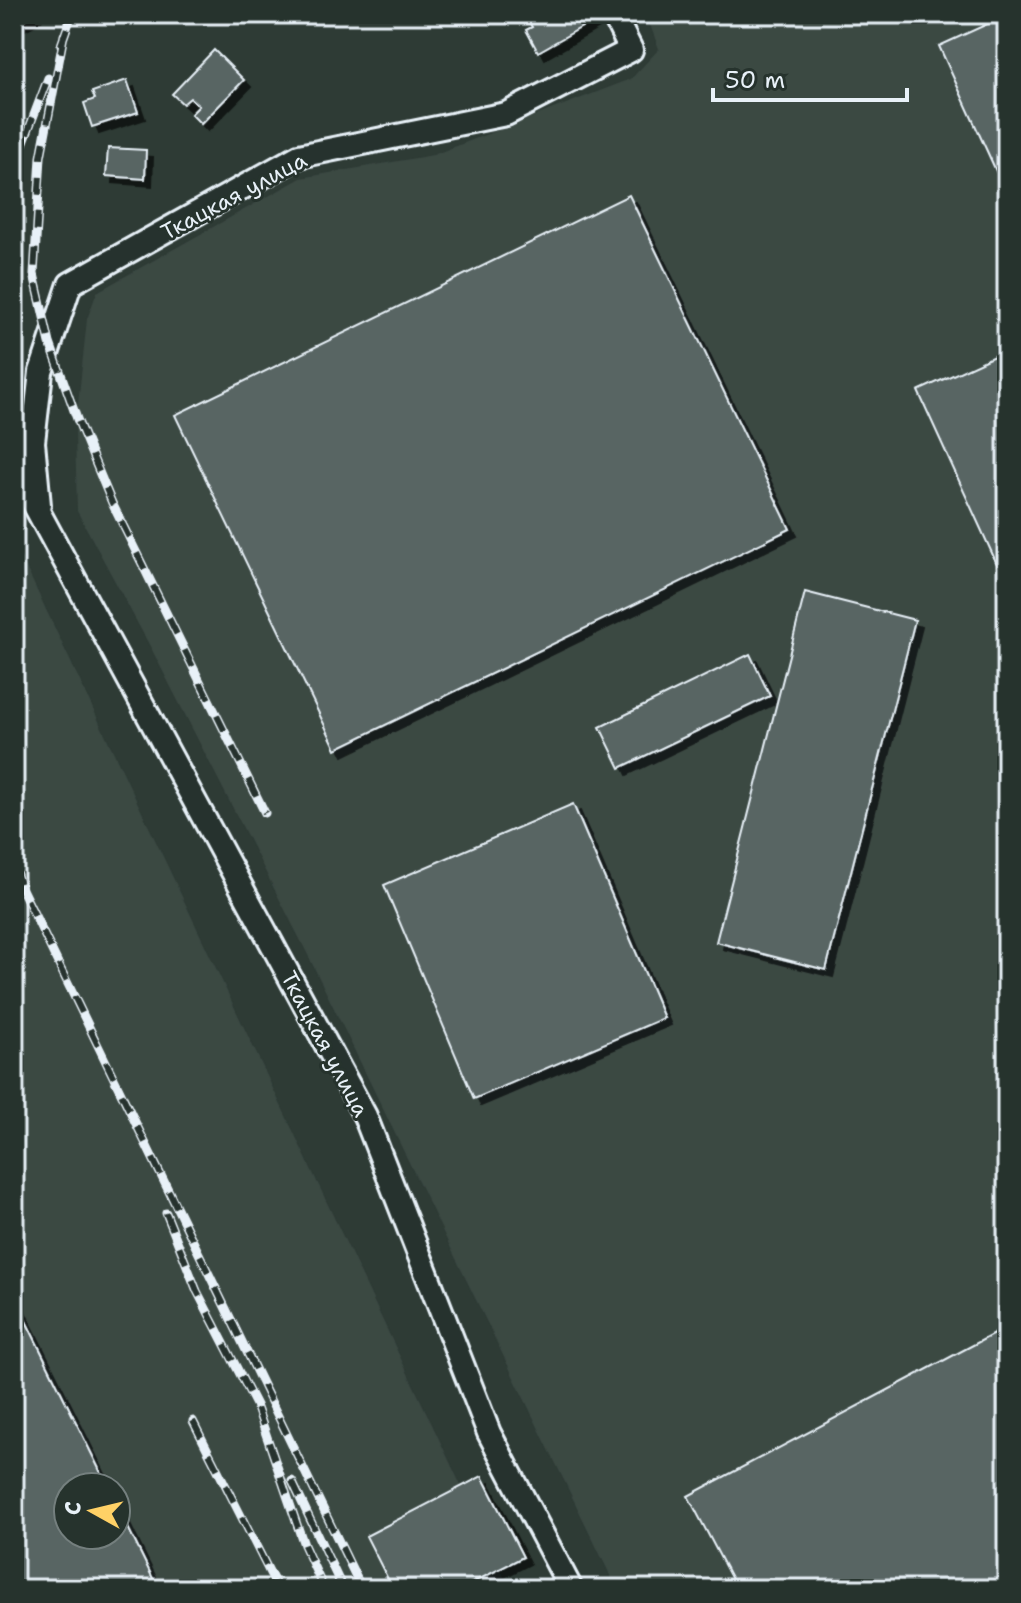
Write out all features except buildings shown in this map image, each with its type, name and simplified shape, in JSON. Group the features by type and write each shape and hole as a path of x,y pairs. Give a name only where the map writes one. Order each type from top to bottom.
{"street":[{"name":"Ткацкая улица","path":"41,518 33,442 39,386 70,284 299,156 506,114 631,50 613,14"},
{"name":"Ткацкая улица","path":"14,467 365,1116 489,1433 571,1589"}],"shaded area":[{"path":"646,14 1007,14 1007,1589 617,1589 306,951 77,511 75,432 87,319 97,292 301,178 433,155 631,79 659,49"},
{"path":"14,542 510,1589 14,1589"}],"railway":[{"path":"61,45 72,14"},
{"path":"64,35 41,157 34,274 50,343 112,503 265,813"},
{"path":"14,168 48,78"},
{"path":"14,866 21,887 362,1589"},
{"path":"166,1213 197,1291 256,1405 304,1545 324,1589"},
{"path":"193,1421 278,1589"},
{"path":"292,1481 343,1589"}]}
